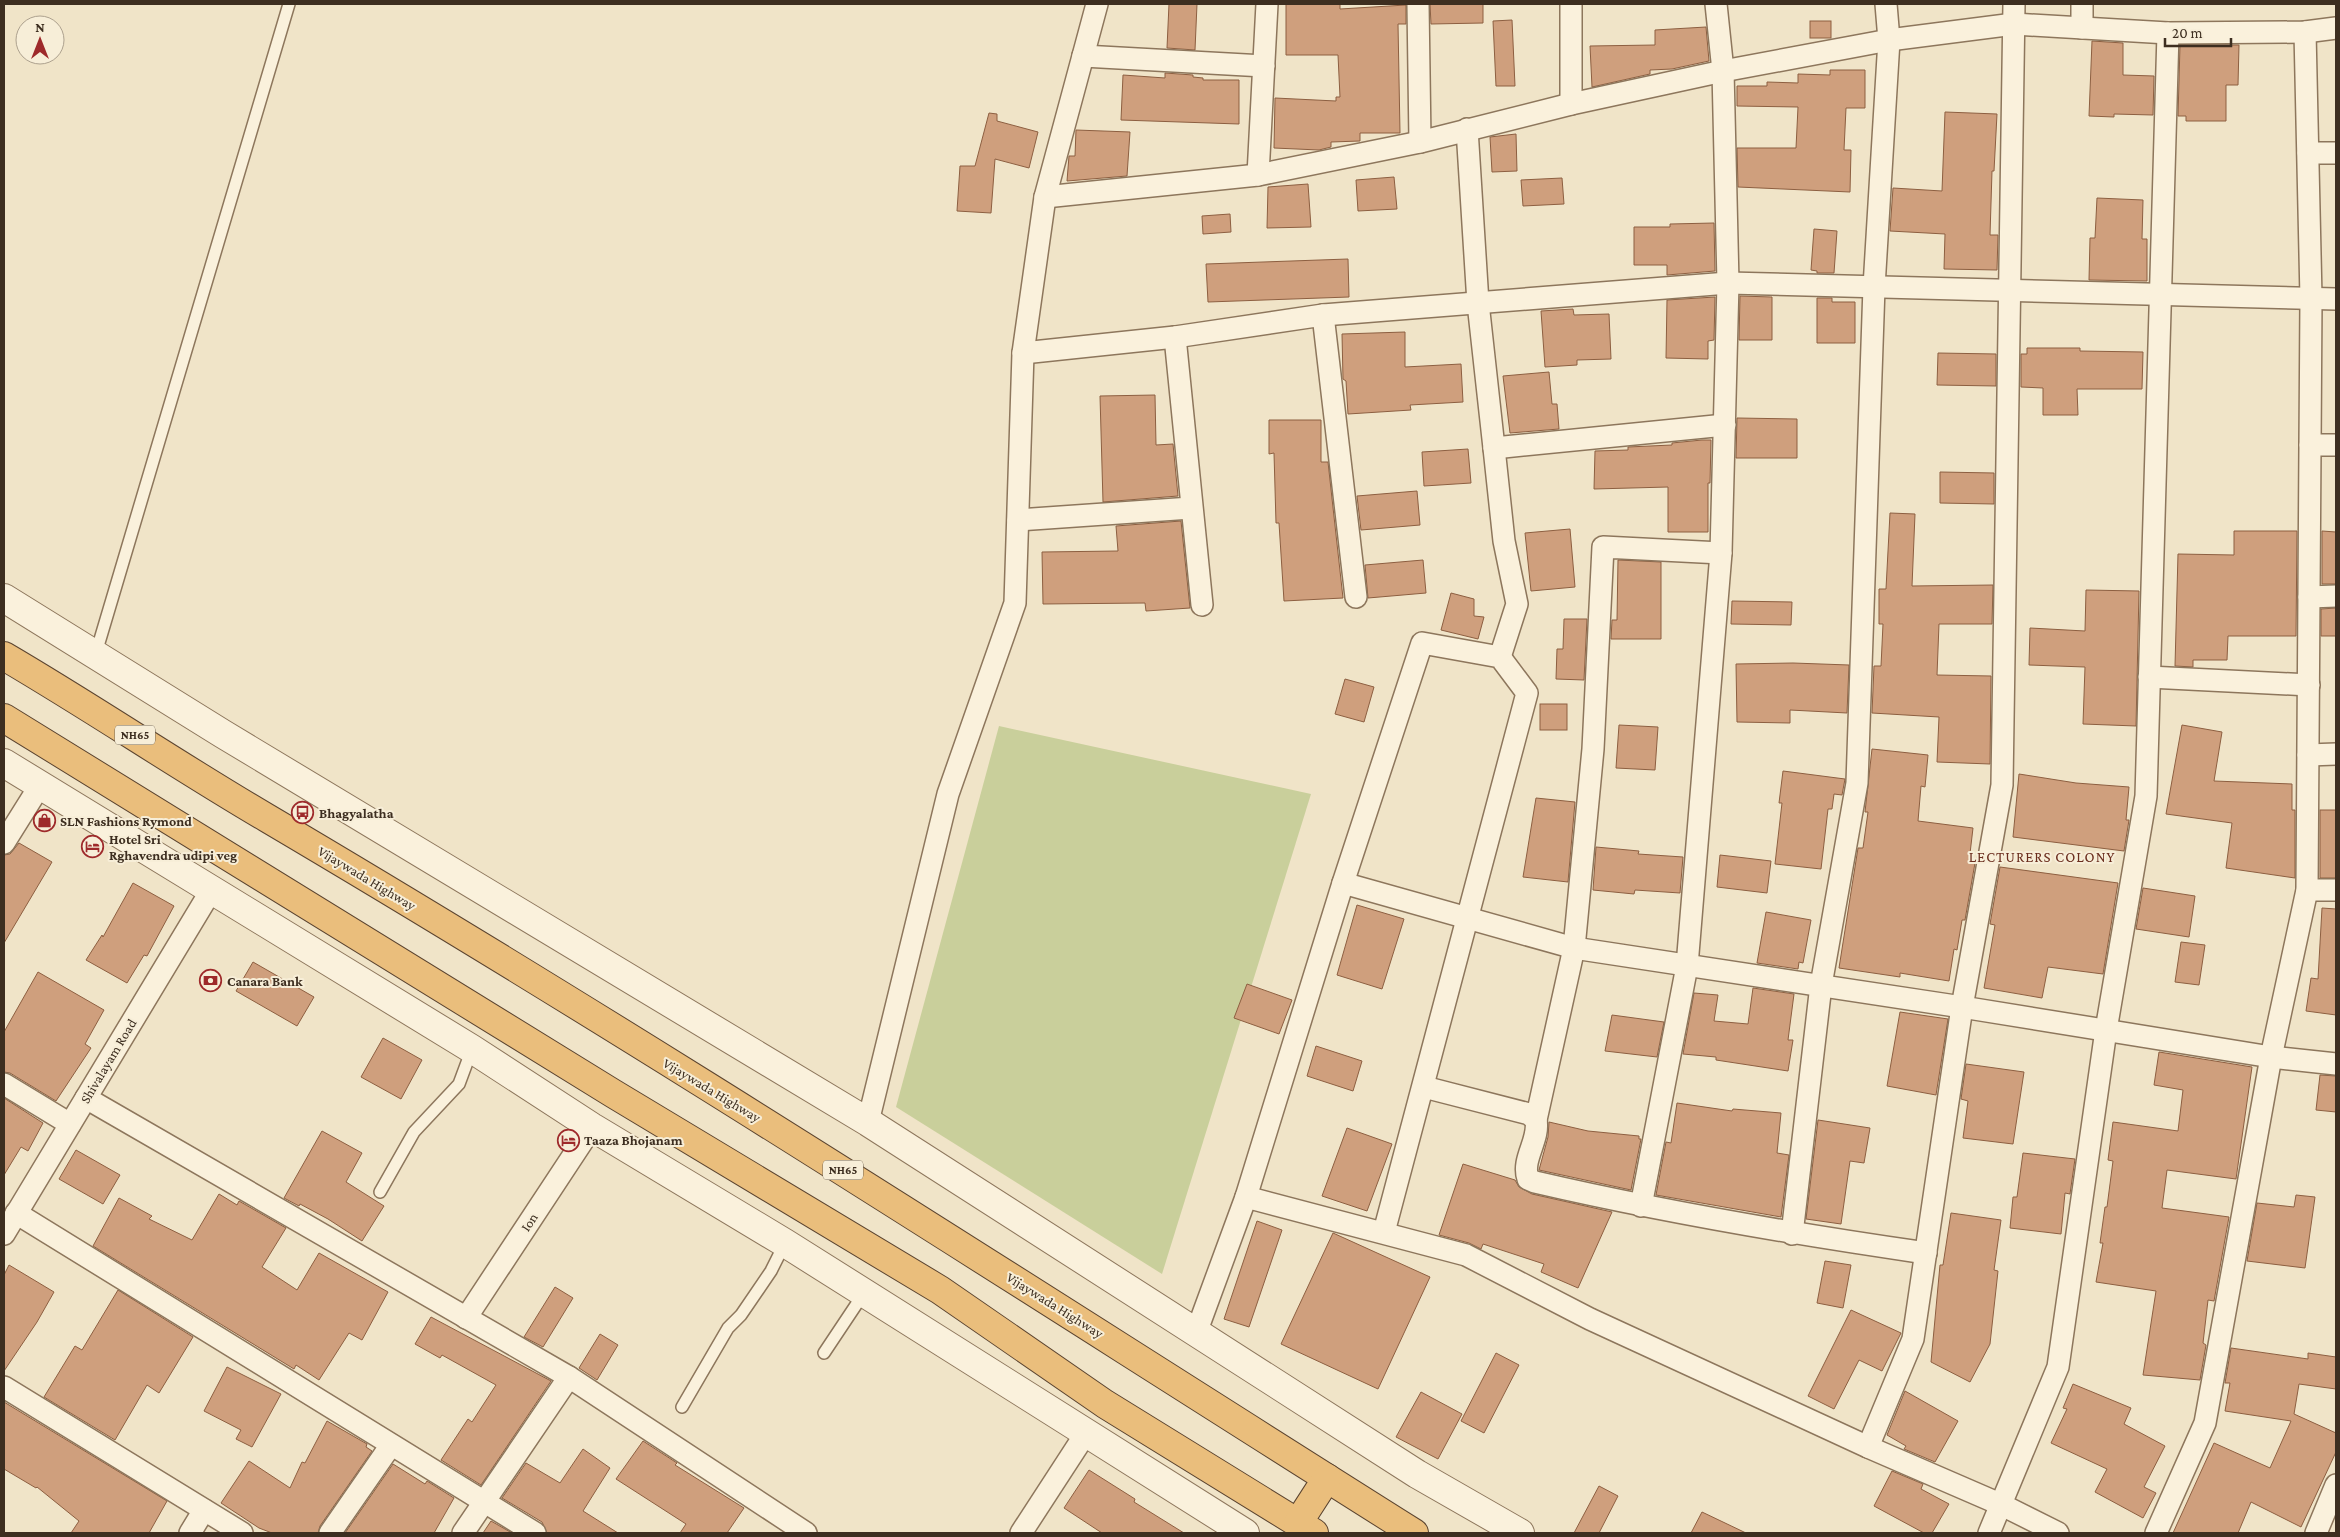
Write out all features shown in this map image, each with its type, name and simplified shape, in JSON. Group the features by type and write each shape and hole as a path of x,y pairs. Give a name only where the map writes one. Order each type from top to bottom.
{"highway":[{"name":"Vijaywada Highway","path":"4,656 81,701 265,817 861,1181 1414,1533"},
{"path":"4,718 614,1094 940,1290 1105,1404 1306,1528 1327,1478"}],"street":[{"path":"868,1122 948,794 1015,603 1023,353 1045,197 1097,4"},
{"path":"1258,175 1267,4"},
{"path":"1418,4 1420,142"},
{"path":"1571,4 1571,104"},
{"path":"1641,1206 1687,966 1721,553 1728,283 1723,71 1716,4"},
{"path":"1792,1234 1821,985 1857,783 1874,287 1889,40 1886,4"},
{"path":"2082,4 2082,28"},
{"path":"1045,197 1258,175 1420,142 1571,104 1723,71 2014,14 2082,28 2168,33 2305,32 2336,28"},
{"path":"1868,1447 1913,1339 1962,1006 2002,785 2014,14"},
{"path":"2156,1533 2205,1423 2271,1057 2307,890 2311,298 2305,32"},
{"path":"1989,1533 2058,1367 2106,1030 2146,796 2168,33"},
{"path":"1083,56 1264,66"},
{"path":"1467,129 1478,303 1504,541 1517,604 1500,658"},
{"path":"2308,153 2336,153"},
{"path":"1023,353 1175,337 1323,315 1728,283 2161,296 2336,299"},
{"path":"1323,315 1356,597"},
{"path":"1175,337 1202,605"},
{"path":"1494,448 1724,425"},
{"path":"2310,445 2336,445"},
{"path":"1018,520 1191,508"},
{"path":"1721,553 1603,547 1593,750 1574,948 1536,1120 1538,1127 1525,1171 1528,1178 1535,1182 1641,1206 1792,1234 1926,1253"},
{"path":"2309,597 2336,596"},
{"path":"4,598 96,653 223,734 868,1122 1417,1474 1520,1533"},
{"path":"1196,1333 1246,1196 1344,883 1422,643 1500,658 1527,693 1384,1232"},
{"path":"2149,677 2309,685"},
{"path":"2308,755 2336,754"},
{"path":"5,766 212,889 472,1050 592,1127 864,1293 1245,1533"},
{"path":"4,843 39,786"},
{"path":"1344,883 1574,948 1962,1006 2271,1057 2336,1064"},
{"name":"Shivalayam Road","path":"4,1234 212,889"},
{"path":"2307,890 2336,890"},
{"path":"4,1084 70,1124"},
{"path":"1424,1086 1529,1114 1536,1120"},
{"path":"86,1098 569,1377 806,1533"},
{"name":"Ion","path":"466,1318 592,1127"},
{"path":"1246,1196 1466,1255 1590,1319 1868,1447 2002,1505 2058,1533"},
{"path":"16,1213 535,1533"},
{"path":"463,1533 569,1377"},
{"path":"4,1387 242,1533"},
{"path":"1022,1533 1086,1433"},
{"path":"330,1533 391,1445"},
{"path":"2316,1533 2335,1494"},
{"path":"190,1533 204,1510"}],"lane":[{"path":"96,653 289,4"},
{"path":"380,1192 414,1132 459,1084 472,1050"},
{"path":"682,1407 728,1328 741,1315 772,1271 785,1244"},
{"path":"824,1353 864,1293"}],"green space":[{"path":"999,726 1311,794 1162,1274 896,1107"}],"building":[{"path":"1169,4 1197,4 1195,50 1167,48"},
{"path":"1286,4 1340,4 1340,9 1406,5 1406,24 1398,24 1400,133 1360,133 1360,141 1331,142 1331,147 1319,150 1274,148 1275,98 1336,101 1336,97 1340,97 1338,55 1286,55"},
{"path":"1430,4 1483,4 1483,23 1431,24"},
{"path":"1512,20 1515,86 1496,86 1493,21"},
{"path":"1810,21 1831,21 1831,38 1810,38"},
{"path":"1706,27 1709,61 1672,69 1650,70 1650,74 1592,87 1590,46 1655,45 1655,30"},
{"path":"2092,41 2123,43 2123,75 2154,76 2153,115 2114,114 2114,117 2089,116"},
{"path":"2180,45 2239,45 2238,85 2226,85 2226,121 2186,121 2186,116 2178,116"},
{"path":"1830,70 1865,70 1865,108 1846,108 1844,150 1851,150 1850,192 1738,187 1737,148 1796,148 1798,107 1737,106 1737,86 1767,86 1767,82 1798,83 1798,74 1830,75"},
{"path":"1165,73 1193,75 1193,77 1203,78 1203,80 1239,80 1239,124 1121,120 1123,75 1165,78"},
{"path":"1945,112 1997,114 1994,171 1992,171 1990,235 1998,235 1997,270 1944,269 1945,234 1890,231 1893,188 1942,191"},
{"path":"989,113 997,114 997,121 1038,132 1029,168 995,159 991,213 957,211 960,166 975,166"},
{"path":"1076,130 1130,132 1127,176 1067,181 1069,156 1075,156"},
{"path":"1516,134 1517,171 1492,172 1490,137"},
{"path":"1394,177 1397,209 1358,211 1356,180"},
{"path":"1562,178 1564,204 1523,206 1521,180"},
{"path":"1308,184 1311,227 1267,228 1268,187"},
{"path":"2097,198 2143,200 2142,239 2147,239 2147,281 2089,280 2090,238 2095,238"},
{"path":"1230,214 1231,232 1203,234 1202,216"},
{"path":"1714,223 1715,271 1667,275 1667,265 1634,265 1634,227 1670,227 1670,224"},
{"path":"1814,229 1837,231 1834,273 1817,273 1817,271 1811,270"},
{"path":"1348,259 1349,297 1208,302 1206,264"},
{"path":"1740,296 1772,297 1772,340 1739,340"},
{"path":"1715,297 1714,340 1708,341 1708,359 1666,358 1667,300"},
{"path":"1817,298 1832,298 1832,302 1855,302 1855,343 1817,343"},
{"path":"1573,309 1574,315 1609,314 1611,359 1577,360 1577,365 1545,367 1541,311"},
{"path":"1405,332 1405,367 1461,364 1463,402 1410,405 1411,410 1348,414 1346,381 1343,379 1342,334"},
{"path":"2027,348 2080,348 2080,351 2143,352 2142,389 2077,389 2078,415 2043,415 2043,388 2021,387 2021,354 2027,354"},
{"path":"1938,353 1996,354 1996,386 1937,385"},
{"path":"1549,372 1552,404 1557,404 1559,429 1510,433 1503,376"},
{"path":"1155,395 1156,445 1173,444 1178,496 1103,502 1100,396"},
{"path":"1737,418 1797,419 1797,458 1736,458"},
{"path":"1269,420 1321,420 1321,462 1328,462 1343,598 1284,601 1279,523 1276,523 1274,453 1269,454"},
{"path":"1711,440 1710,483 1708,483 1708,532 1668,532 1668,487 1594,489 1595,451 1628,450 1628,447 1672,445 1672,443"},
{"path":"1468,449 1471,483 1424,486 1422,452"},
{"path":"1940,472 1994,473 1994,504 1940,503"},
{"path":"1417,491 1420,525 1361,530 1357,496"},
{"path":"1890,513 1915,514 1912,586 1993,585 1992,624 1939,624 1937,675 1991,676 1990,764 1937,762 1939,717 1872,713 1874,666 1881,666 1883,624 1879,624 1879,589 1886,589"},
{"path":"1181,521 1190,608 1146,611 1145,603 1043,604 1042,552 1118,551 1116,526"},
{"path":"1570,529 1575,587 1531,591 1525,533"},
{"path":"2234,531 2297,531 2296,636 2228,636 2227,660 2193,660 2193,667 2175,666 2178,554 2234,555"},
{"path":"2322,531 2336,532 2336,584 2322,584"},
{"path":"1423,560 1426,593 1368,598 1365,565"},
{"path":"1618,560 1661,562 1661,639 1611,639 1612,620 1617,620"},
{"path":"2086,590 2139,591 2136,726 2083,724 2085,667 2029,665 2030,628 2085,631"},
{"path":"1451,593 1474,599 1474,616 1484,617 1478,639 1441,630"},
{"path":"1732,601 1792,602 1791,625 1731,624"},
{"path":"2336,608 2336,636 2321,636 2321,609"},
{"path":"1564,619 1587,619 1584,680 1556,679 1557,649 1563,649"},
{"path":"1793,663 1849,665 1847,713 1790,710 1790,723 1737,722 1736,664"},
{"path":"1345,679 1374,687 1364,722 1335,714"},
{"path":"1540,704 1567,704 1567,730 1540,730"},
{"path":"1619,725 1658,727 1655,770 1616,768"},
{"path":"2182,725 2222,732 2214,781 2292,784 2292,810 2295,810 2295,878 2226,868 2232,823 2166,814"},
{"path":"1872,749 1928,755 1925,787 1921,786 1918,821 1973,828 1969,862 1975,863 1965,920 1962,920 1957,950 1954,949 1949,981 1900,973 1900,977 1839,968 1858,848 1863,848 1868,812 1865,812"},
{"path":"1783,771 1845,779 1842,795 1834,794 1832,809 1828,809 1821,869 1775,864 1782,803 1779,803"},
{"path":"2019,774 2076,783 2129,787 2126,820 2129,820 2124,851 2013,837"},
{"path":"1536,798 1575,802 1568,882 1523,877"},
{"path":"2320,810 2336,810 2336,878 2320,878"},
{"path":"19,843 52,862 4,943 4,855 10,854"},
{"path":"1596,847 1639,851 1638,854 1683,857 1680,893 1635,890 1634,894 1593,890"},
{"path":"1720,855 1771,861 1767,893 1717,887"},
{"path":"2000,867 2118,883 2103,974 2048,967 2042,998 1984,988 1995,925 1990,924"},
{"path":"133,883 174,906 147,956 144,955 127,983 86,960 102,935 103,937"},
{"path":"2143,888 2195,896 2189,937 2136,929"},
{"path":"1357,905 1404,919 1382,989 1337,975"},
{"path":"2322,908 2336,909 2336,1015 2306,1011 2311,978 2318,979"},
{"path":"1766,912 1811,920 1803,963 1799,962 1798,969 1757,963"},
{"path":"2181,942 2205,945 2199,985 2175,982"},
{"path":"253,962 314,997 297,1026 236,991"},
{"path":"38,972 104,1010 85,1044 91,1048 56,1101 10,1073 4,1072 4,1032"},
{"path":"1247,984 1292,1000 1279,1034 1234,1018"},
{"path":"1753,988 1794,994 1788,1040 1793,1040 1788,1071 1716,1060 1716,1057 1683,1054 1694,993 1718,995 1714,1021 1748,1024"},
{"path":"1900,1012 1948,1019 1936,1095 1887,1086"},
{"path":"1612,1015 1664,1022 1657,1057 1605,1051"},
{"path":"383,1038 422,1060 401,1099 361,1077"},
{"path":"1316,1046 1362,1061 1353,1091 1307,1076"},
{"path":"2159,1052 2252,1067 2236,1179 2167,1170 2162,1208 2229,1217 2214,1301 2208,1300 2203,1343 2206,1345 2200,1380 2143,1375 2156,1291 2096,1282 2103,1243 2100,1243 2105,1207 2107,1207 2113,1161 2108,1160 2113,1122 2178,1131 2183,1090 2154,1085"},
{"path":"1966,1064 2024,1072 2013,1144 1963,1138 1968,1101 1961,1099"},
{"path":"2320,1075 2336,1076 2336,1112 2316,1110"},
{"path":"4,1098 43,1123 28,1151 21,1147 4,1175"},
{"path":"1677,1103 1732,1111 1733,1109 1781,1113 1777,1153 1789,1155 1781,1217 1656,1195 1666,1142 1671,1143"},
{"path":"1818,1120 1870,1128 1864,1163 1850,1161 1841,1224 1806,1219"},
{"path":"1549,1122 1588,1131 1639,1136 1639,1139 1641,1139 1631,1190 1539,1170 1548,1137"},
{"path":"1347,1128 1392,1144 1367,1211 1322,1196"},
{"path":"322,1131 362,1153 346,1182 384,1206 362,1241 328,1219 284,1198"},
{"path":"76,1150 120,1175 103,1204 59,1179"},
{"path":"2023,1153 2075,1159 2070,1194 2065,1193 2061,1234 2010,1228 2013,1197 2017,1197"},
{"path":"1463,1164 1515,1180 1519,1187 1532,1194 1612,1212 1578,1288 1541,1272 1544,1264 1483,1244 1481,1249 1469,1243 1439,1235"},
{"path":"219,1194 237,1205 239,1201 286,1228 262,1267 297,1290 319,1253 388,1292 362,1340 349,1333 319,1380 296,1365 294,1369 93,1246 119,1198 152,1216 149,1219 192,1240"},
{"path":"2296,1195 2315,1197 2305,1268 2247,1261 2257,1203 2294,1207"},
{"path":"1951,1213 2001,1220 1994,1270 1998,1271 1990,1344 1970,1382 1931,1362 1940,1265 1943,1265"},
{"path":"1257,1221 1282,1230 1249,1327 1224,1319"},
{"path":"1333,1233 1430,1277 1378,1389 1281,1344"},
{"path":"1825,1261 1851,1265 1843,1308 1817,1303"},
{"path":"9,1265 54,1292 37,1322 4,1371 4,1275"},
{"path":"555,1287 573,1298 543,1347 524,1337"},
{"path":"118,1290 193,1337 159,1393 147,1385 115,1440 44,1397 75,1346 82,1350"},
{"path":"1851,1310 1901,1333 1882,1371 1859,1360 1834,1409 1808,1396"},
{"path":"431,1317 551,1381 481,1485 441,1460 468,1419 472,1422 496,1385 442,1355 440,1358 415,1344"},
{"path":"600,1334 618,1345 597,1380 579,1368"},
{"path":"2231,1348 2308,1359 2308,1353 2336,1357 2336,1389 2299,1384 2294,1414 2336,1433 2336,1452 2301,1527 2251,1502 2238,1533 2173,1533 2214,1443 2270,1468 2291,1421 2225,1411 2230,1383 2225,1383"},
{"path":"1496,1353 1519,1365 1484,1433 1461,1421"},
{"path":"227,1367 281,1394 252,1447 236,1439 241,1430 204,1411"},
{"path":"2073,1384 2131,1408 2124,1424 2165,1446 2144,1487 2156,1493 2143,1518 2095,1492 2107,1469 2051,1443 2067,1409 2063,1408"},
{"path":"1905,1391 1958,1421 1935,1462 1904,1449 1906,1446 1887,1435"},
{"path":"1421,1392 1462,1414 1438,1459 1396,1437"},
{"path":"4,1402 167,1501 149,1533 71,1533 79,1521 37,1487 4,1469"},
{"path":"327,1421 367,1444 366,1447 372,1451 320,1526 318,1533 272,1533 259,1528 221,1503 249,1461 290,1488 302,1462 305,1463"},
{"path":"643,1441 677,1463 675,1465 744,1508 727,1533 680,1533 686,1524 616,1479"},
{"path":"583,1449 610,1468 583,1511 618,1533 547,1533 542,1522 502,1498 526,1463 560,1483"},
{"path":"393,1464 425,1484 427,1481 454,1498 434,1533 345,1533"},
{"path":"1089,1470 1135,1499 1134,1502 1184,1533 1102,1533 1064,1508"},
{"path":"1892,1471 1923,1484 1921,1489 1949,1504 1932,1533 1924,1533 1874,1506"},
{"path":"1599,1486 1618,1496 1599,1533 1574,1533"},
{"path":"1702,1512 1746,1533 1691,1533"},
{"path":"491,1521 512,1533 483,1533"}],"place":[{"name":"Bhagyalatha","path":"303,813"},
{"name":"SLN Fashions Rymond","path":"44,821"},
{"name":"Hotel Sri Rghavendra udipi veg","path":"93,847"},
{"name":"Canara Bank","path":"211,981"},
{"name":"Taaza Bhojanam","path":"568,1140"}],"district":[{"name":"LECTURERS COLONY","path":"2042,857"}]}
